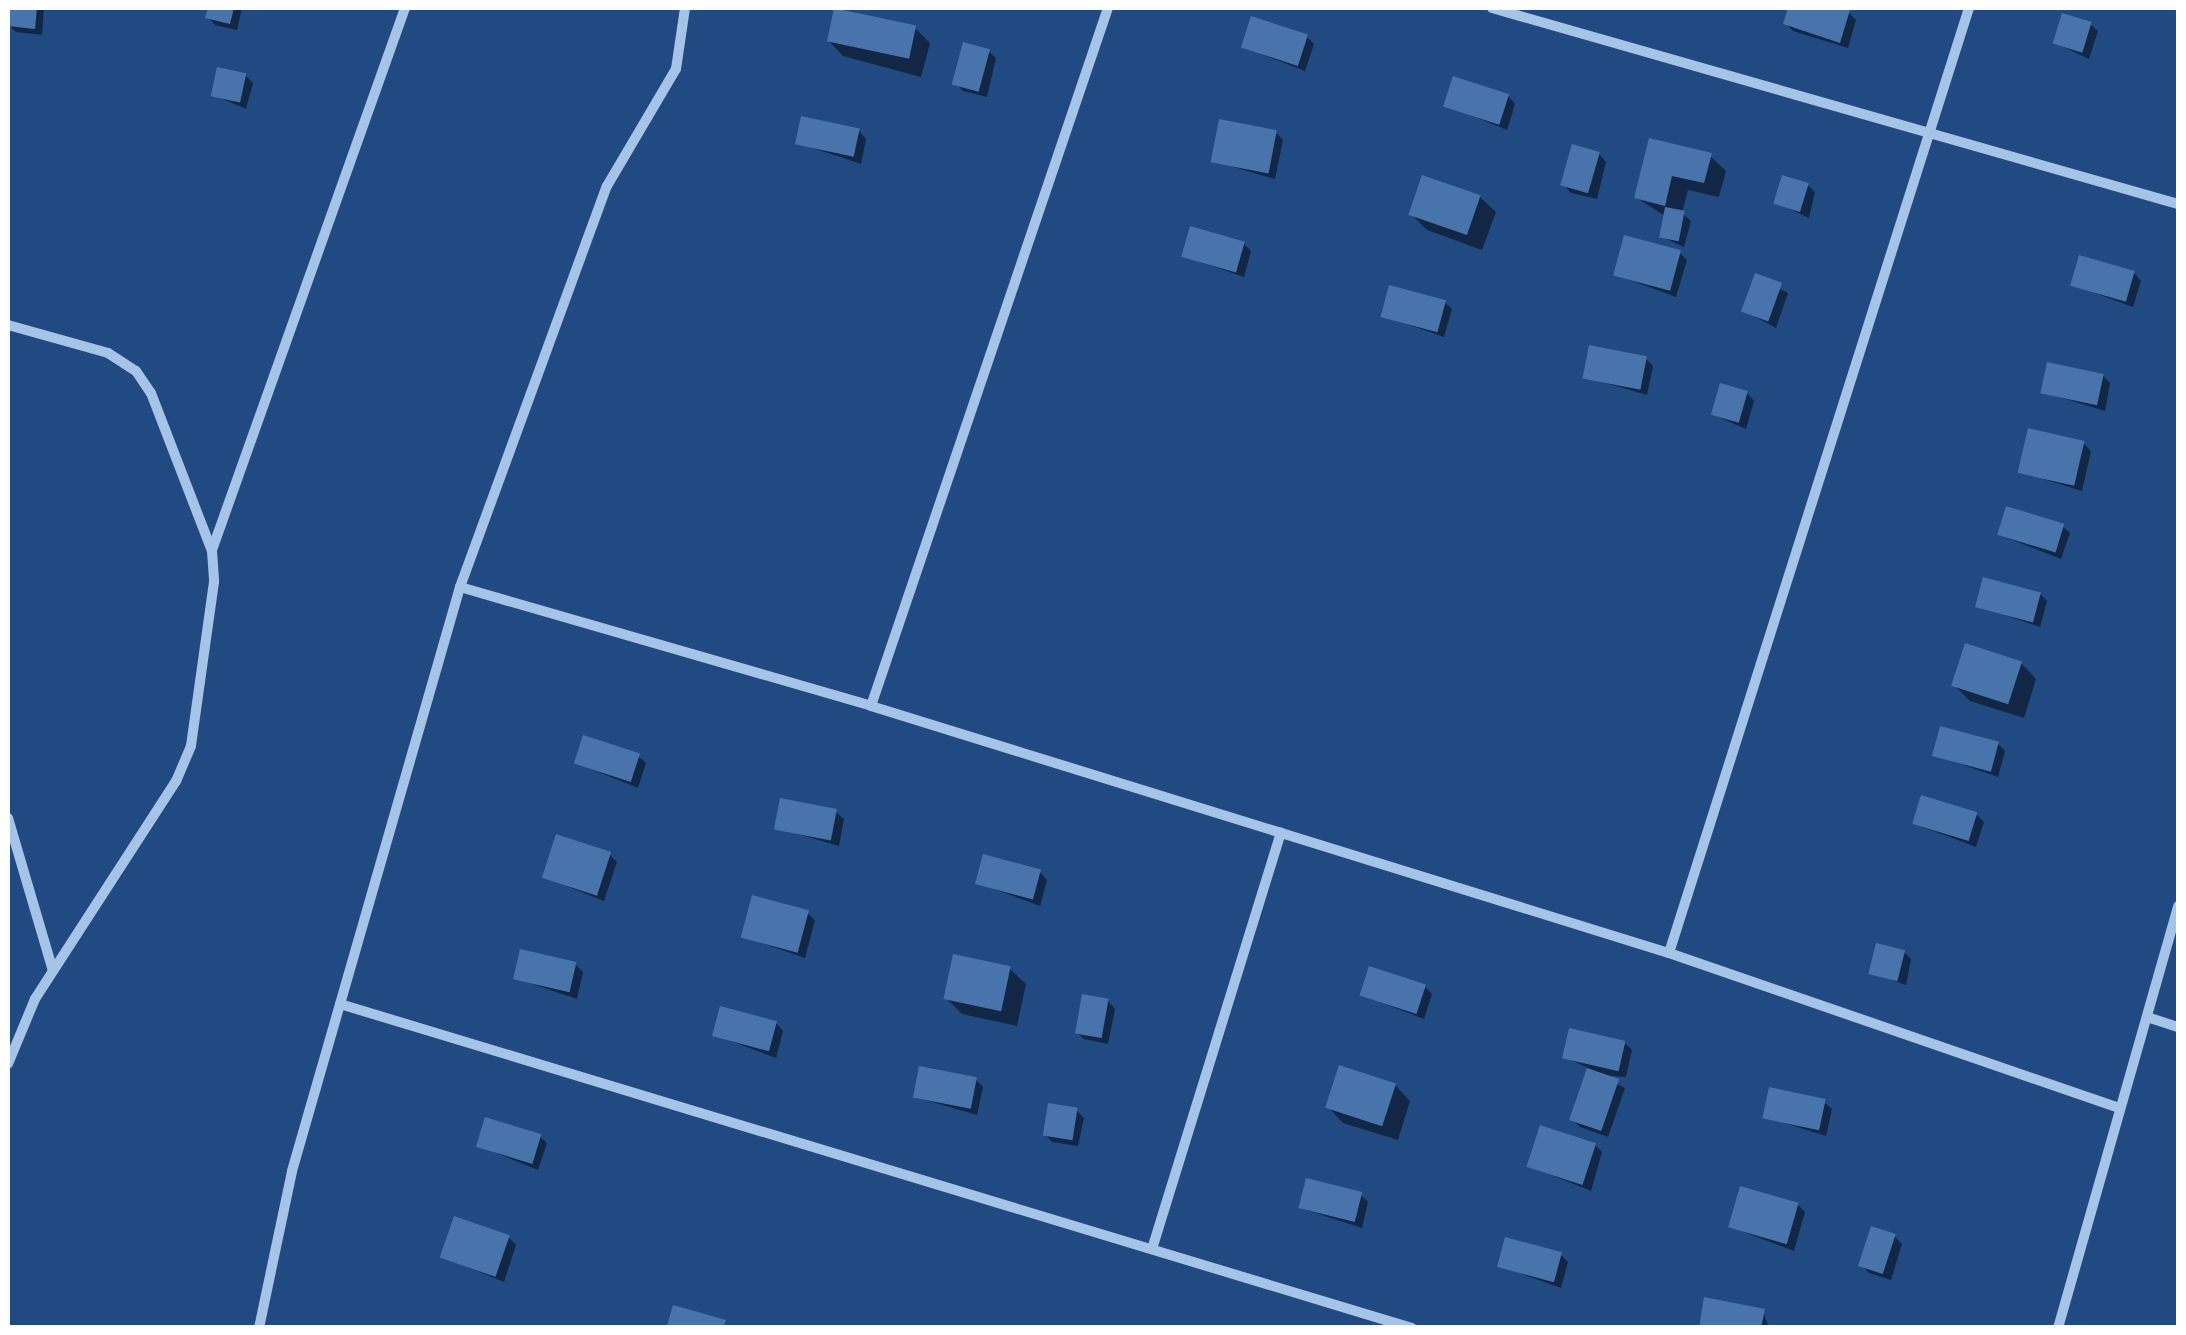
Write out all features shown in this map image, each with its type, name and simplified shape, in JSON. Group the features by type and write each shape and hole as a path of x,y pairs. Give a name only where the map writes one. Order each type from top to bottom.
{"street":[{"path":"212,551 405,8"},
{"path":"259,1328 292,1171 460,587 608,186 676,69 685,8"},
{"path":"871,706 1108,8"},
{"path":"1492,8 2178,204"},
{"path":"1669,953 1969,8"},
{"path":"8,325 108,354 136,371 151,393 212,551 214,582 191,746 176,782 52,971 8,1064"},
{"path":"460,587 871,706 1669,953 2120,1108"},
{"path":"8,818 52,971"},
{"path":"1152,1249 1281,833"},
{"path":"2058,1328 2178,906"},
{"path":"340,1004 1412,1328"},
{"path":"2147,1018 2178,1027"}],"building":[{"path":"8,8 37,8 35,29 8,26"},
{"path":"208,8 234,8 230,24 205,18"},
{"path":"834,8 916,25 909,59 827,41"},
{"path":"1788,8 1850,10 1840,43 1783,24"},
{"path":"2062,13 2092,22 2082,53 2053,44"},
{"path":"1251,16 1308,35 1298,66 1241,47"},
{"path":"963,42 990,49 979,92 952,85"},
{"path":"217,67 246,73 240,103 211,96"},
{"path":"1453,76 1509,94 1499,125 1443,106"},
{"path":"801,116 860,128 854,157 795,144"},
{"path":"1219,119 1277,130 1269,173 1211,162"},
{"path":"1649,138 1712,153 1704,183 1672,176 1665,206 1634,198"},
{"path":"1572,144 1600,152 1588,193 1560,185"},
{"path":"1422,175 1481,195 1467,235 1408,215"},
{"path":"1782,175 1809,183 1800,212 1773,204"},
{"path":"1665,207 1685,211 1679,241 1659,237"},
{"path":"1190,226 1245,242 1236,272 1181,257"},
{"path":"1624,235 1681,250 1670,291 1613,276"},
{"path":"2079,255 2135,271 2126,302 2070,286"},
{"path":"1755,273 1782,283 1768,321 1741,312"},
{"path":"1389,285 1446,300 1437,332 1380,317"},
{"path":"1589,345 1647,356 1640,390 1583,378"},
{"path":"2047,362 2104,374 2097,405 2040,393"},
{"path":"1720,383 1748,391 1739,423 1711,415"},
{"path":"2028,428 2085,441 2074,486 2018,473"},
{"path":"2006,506 2064,524 2056,553 1997,535"},
{"path":"1983,577 2041,593 2033,622 1975,607"},
{"path":"1965,643 2022,662 2008,704 1951,686"},
{"path":"1940,726 1999,742 1991,772 1932,756"},
{"path":"583,735 640,754 631,782 574,764"},
{"path":"1921,795 1977,812 1969,841 1912,824"},
{"path":"780,798 837,809 831,840 774,829"},
{"path":"556,834 611,852 597,896 542,878"},
{"path":"983,854 1041,870 1033,899 975,884"},
{"path":"752,895 809,910 798,953 741,938"},
{"path":"1876,943 1905,950 1897,981 1868,974"},
{"path":"520,949 577,962 570,992 513,979"},
{"path":"953,954 1011,966 1001,1011 943,999"},
{"path":"1369,966 1426,985 1416,1014 1359,995"},
{"path":"1082,994 1109,999 1102,1038 1075,1033"},
{"path":"720,1006 777,1021 769,1051 712,1036"},
{"path":"1569,1028 1626,1041 1619,1071 1562,1058"},
{"path":"1339,1065 1396,1084 1382,1126 1325,1108"},
{"path":"919,1066 977,1077 971,1109 913,1097"},
{"path":"1587,1068 1619,1079 1601,1131 1569,1120"},
{"path":"1769,1087 1826,1099 1819,1130 1762,1118"},
{"path":"1048,1103 1078,1108 1072,1140 1043,1136"},
{"path":"485,1117 541,1134 532,1164 476,1147"},
{"path":"1540,1125 1596,1143 1583,1185 1526,1167"},
{"path":"1306,1178 1362,1192 1355,1222 1299,1208"},
{"path":"1740,1186 1799,1203 1787,1244 1728,1227"},
{"path":"454,1216 510,1235 495,1277 440,1258"},
{"path":"1871,1226 1896,1234 1883,1274 1858,1266"},
{"path":"1505,1237 1562,1252 1554,1282 1497,1267"},
{"path":"1704,1297 1765,1309 1761,1328 1699,1328"},
{"path":"673,1305 726,1320 723,1328 667,1326"}]}
